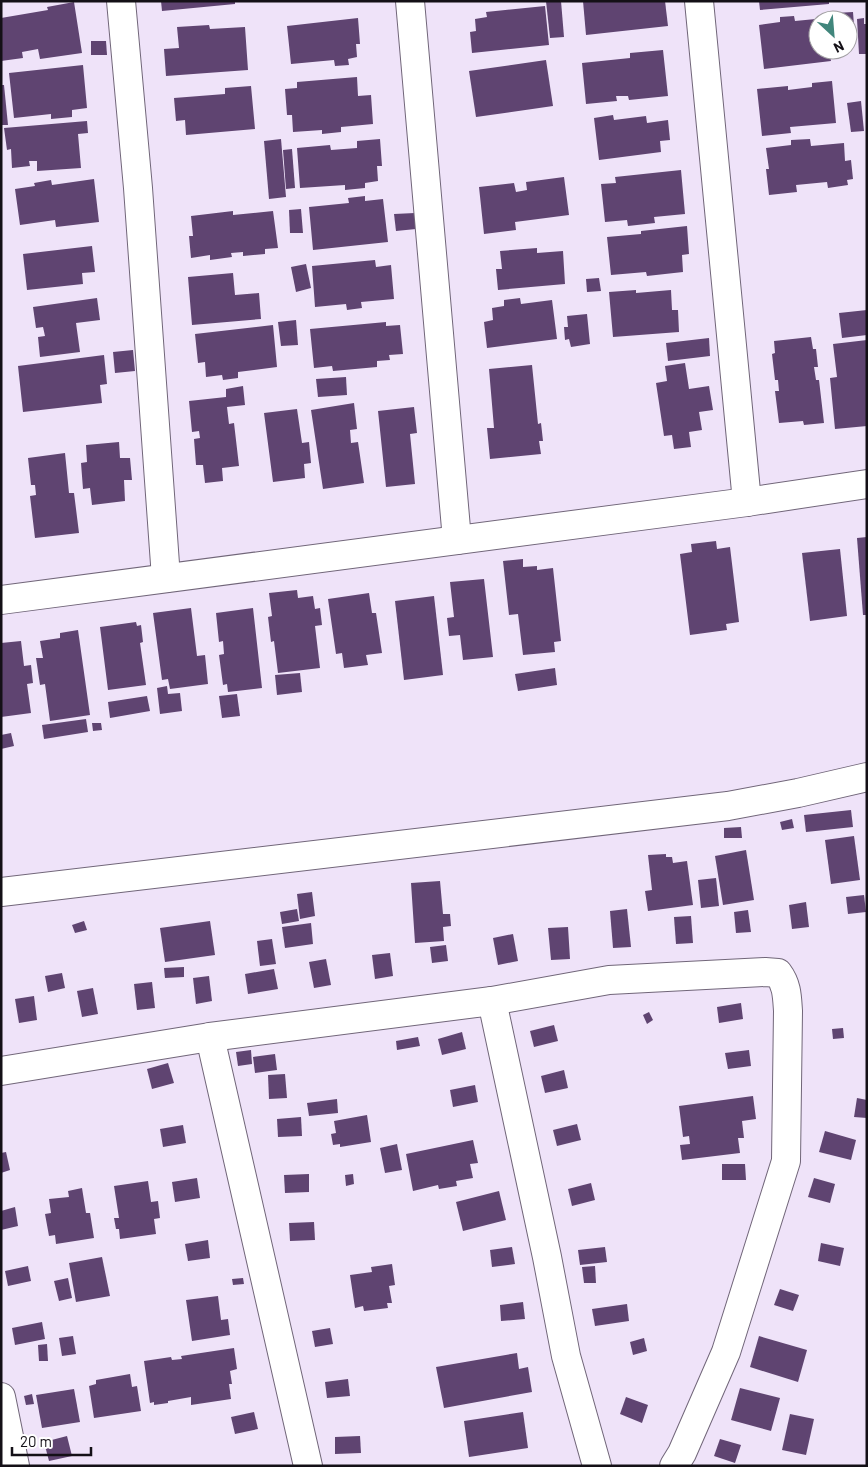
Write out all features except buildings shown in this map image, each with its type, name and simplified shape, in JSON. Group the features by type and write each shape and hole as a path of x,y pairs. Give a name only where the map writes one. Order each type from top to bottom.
{"street":[{"path":"121,1 138,188 166,578"},
{"path":"410,1 457,540"},
{"path":"699,1 746,502"},
{"path":"1,600 746,502 867,484"},
{"path":"1,892 728,806 798,793 867,777"},
{"path":"1,1070 210,1037 492,1001 609,980 765,972 778,973 784,982 788,1011 786,1161 726,1352 682,1453 674,1466"},
{"path":"492,1001 566,1356 597,1466"},
{"path":"210,1037 308,1466"},
{"path":"1,1397 15,1466"}]}
